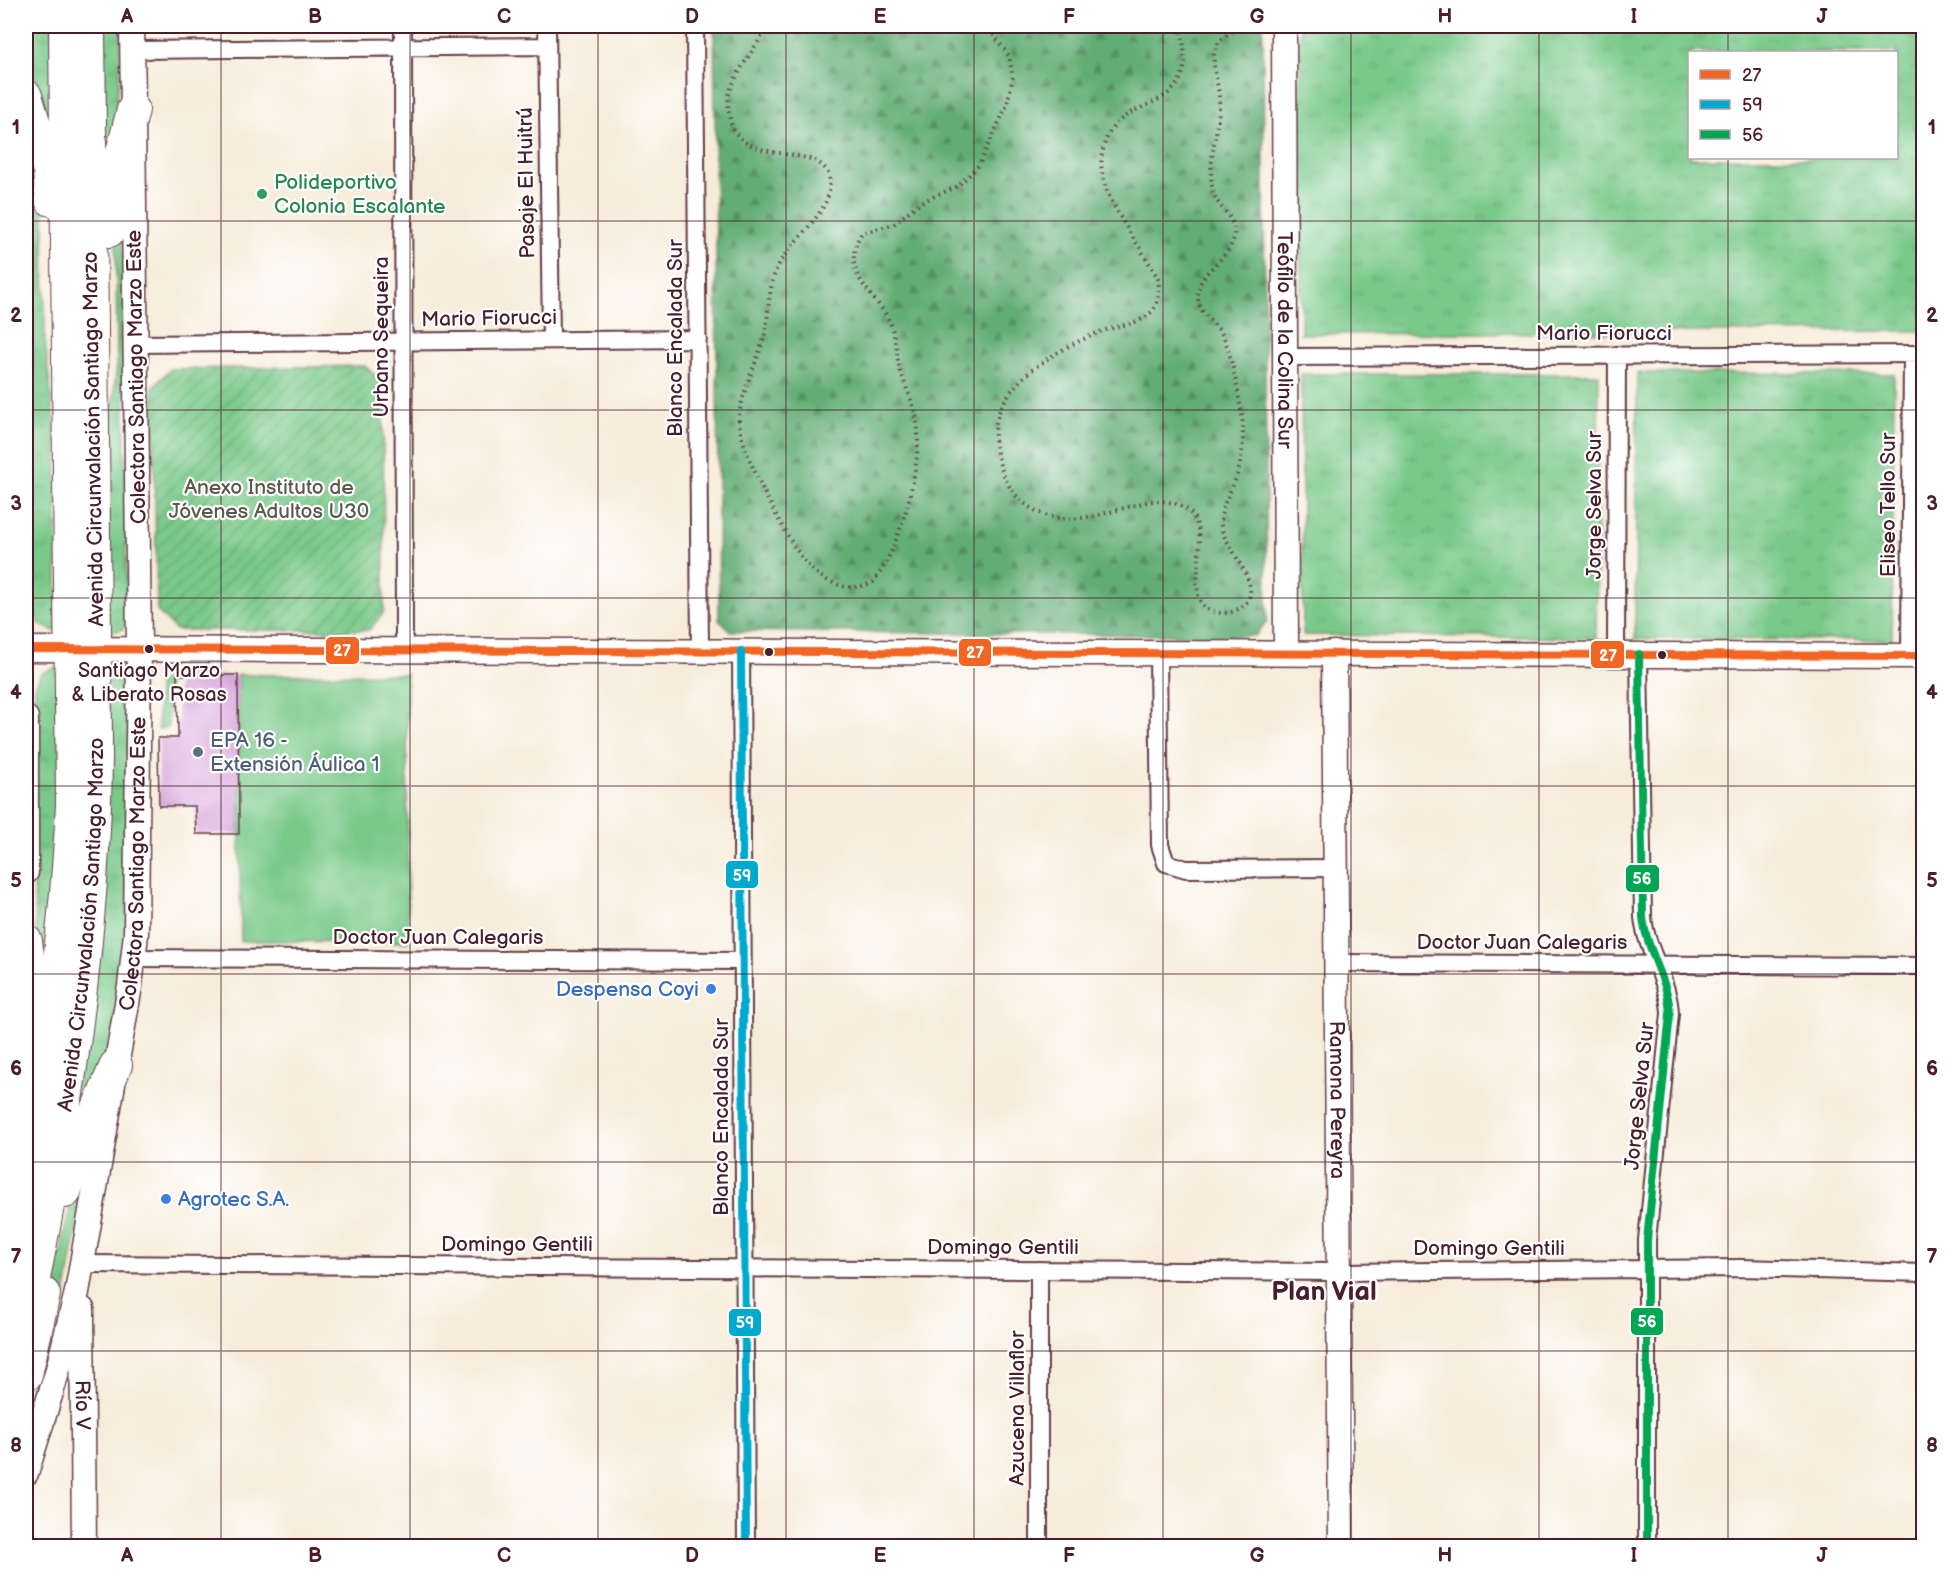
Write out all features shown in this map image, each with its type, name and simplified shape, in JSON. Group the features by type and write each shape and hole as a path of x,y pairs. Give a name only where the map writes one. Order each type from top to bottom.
{"highway":[{"name":"Avenida Circunvalación Santiago Marzo","path":"26,1316 60,1130 88,920 96,803 84,648 82,479 65,26"},
{"name":"Avenida Circunvalación Santiago Marzo","path":"82,479 89,26"},
{"path":"26,96 50,179 54,339 82,479"},
{"path":"82,479 109,357 110,204 133,110"},
{"name":"Avenida Circunvalación Santiago Marzo","path":"26,1190 49,1042 67,892 73,769 84,648"},
{"path":"26,941 34,1003 26,1085"},
{"path":"26,1375 66,1187 116,1065"}],"street":[{"name":"Colectora Santiago Marzo Este","path":"26,1473 64,1345 82,1264 134,958 137,912 139,648 132,26"},
{"name":"Urbano Sequeira","path":"403,26 404,649"},
{"name":"Pasaje El Huitrú","path":"547,26 551,340"},
{"name":"Blanco Encalada Sur","path":"695,26 700,651"},
{"name":"Teófilo de la Colina Sur","path":"1284,26 1286,653"},
{"path":"133,50 547,46"},
{"name":"Mario Fiorucci","path":"136,344 698,339"},
{"name":"Mario Fiorucci","path":"1285,357 1918,354"},
{"name":"Eliseo Tello Sur","path":"1917,656 1918,354"},
{"name":"Jorge Selva Sur","path":"1617,356 1628,654 1644,932 1668,997 1670,1014 1648,1226 1646,1269 1647,1546"},
{"path":"26,649 1917,656"},
{"name":"Blanco Encalada Sur","path":"741,651 746,1546"},
{"path":"1158,652 1160,845 1166,864 1186,869 1335,868"},
{"name":"Ramona Pereyra","path":"1334,653 1341,1546"},
{"path":"26,718 26,872"},
{"name":"Doctor Juan Calegaris","path":"134,958 742,961"},
{"name":"Doctor Juan Calegaris","path":"1336,963 1923,966"},
{"name":"Domingo Gentili","path":"82,1264 1338,1272 1646,1269 1923,1273"},
{"name":"Río V","path":"82,1264 84,1546"},
{"name":"Azucena Villaflor","path":"1039,1270 1040,1546"}],"path":[{"path":"768,26 732,88 728,110 730,123 736,133 754,148 816,160 829,174 830,183 824,204 782,259 771,282 764,336 741,406 740,433 749,459 797,551 817,573 841,587 852,589 873,582 888,560 916,471 918,439 913,405 899,365 892,327 881,305 858,276 854,261 856,246 862,233 894,225 919,203 958,186 979,165 1007,105 1013,77 1009,56 987,26"},
{"path":"1180,26 1184,52 1182,76 1166,95 1133,110 1113,125 1106,136 1101,160 1108,192 1158,279 1160,291 1158,301 1146,317 1080,342 1059,353 1027,377 1003,400 994,425 994,438 1004,478 1024,503 1040,513 1074,520 1158,501 1176,504 1187,511 1197,526 1201,544 1197,595 1202,606 1211,611 1224,613 1235,611 1243,605 1249,589 1246,571 1228,548 1221,525 1223,511 1240,463 1243,432 1227,347 1219,330 1201,309 1198,290 1204,276 1227,251 1235,236 1231,219 1215,200 1211,182 1219,98 1214,55 1221,39 1240,26"}],"green space":[{"path":"32,26 54,26 51,157 33,68"},
{"path":"100,26 121,26 120,74 106,188"},
{"path":"714,26 1263,26 1267,621 1255,636 730,631 719,620"},
{"path":"1300,26 1923,26 1923,331 1301,334"},
{"path":"33,160 44,208 45,340 57,449 57,632 40,625 34,610"},
{"path":"122,199 127,619 123,629 108,633 104,483 117,365 116,236"},
{"name":"Anexo Instituto de Jóvenes Adultos U30","path":"365,366 383,383 384,612 369,630 176,630 157,611 153,387 171,369"},
{"path":"1637,373 1894,374 1892,640 1635,639"},
{"path":"1301,374 1599,374 1596,638 1303,635"},
{"path":"57,667 61,797 40,993 34,895 35,687 41,673"},
{"path":"111,667 122,672 129,685 128,909 112,1045 71,1150"},
{"path":"407,674 408,942 241,941 238,675"},
{"path":"168,675 168,728 158,729 158,685"},
{"path":"90,1151 67,1286 26,1437 26,1400 38,1358 70,1206"}],"building":[{"name":"EPA 16 - Extensión Áulica 1","path":"177,675 238,675 239,834 196,834 195,806 159,806 158,738 178,738"}],"transit line":[{"name":"27","path":"26,649 1924,656"},
{"name":"59","path":"741,651 746,1546"},
{"name":"56","path":"1639,654 1643,917 1648,942 1666,989 1670,1014 1647,1240 1647,1546"}],"place":[{"name":"Polideportivo Colonia Escalante","path":"262,194"},
{"name":"Santiago Marzo & Liberato Rosas","path":"149,649"},
{"name":"EPA 16 - Extensión Áulica 1","path":"198,752"},
{"name":"Despensa Coyi","path":"711,989"},
{"name":"Agrotec S.A.","path":"166,1199"}],"district":[{"name":"Plan Vial","path":"1324,1291"}]}
